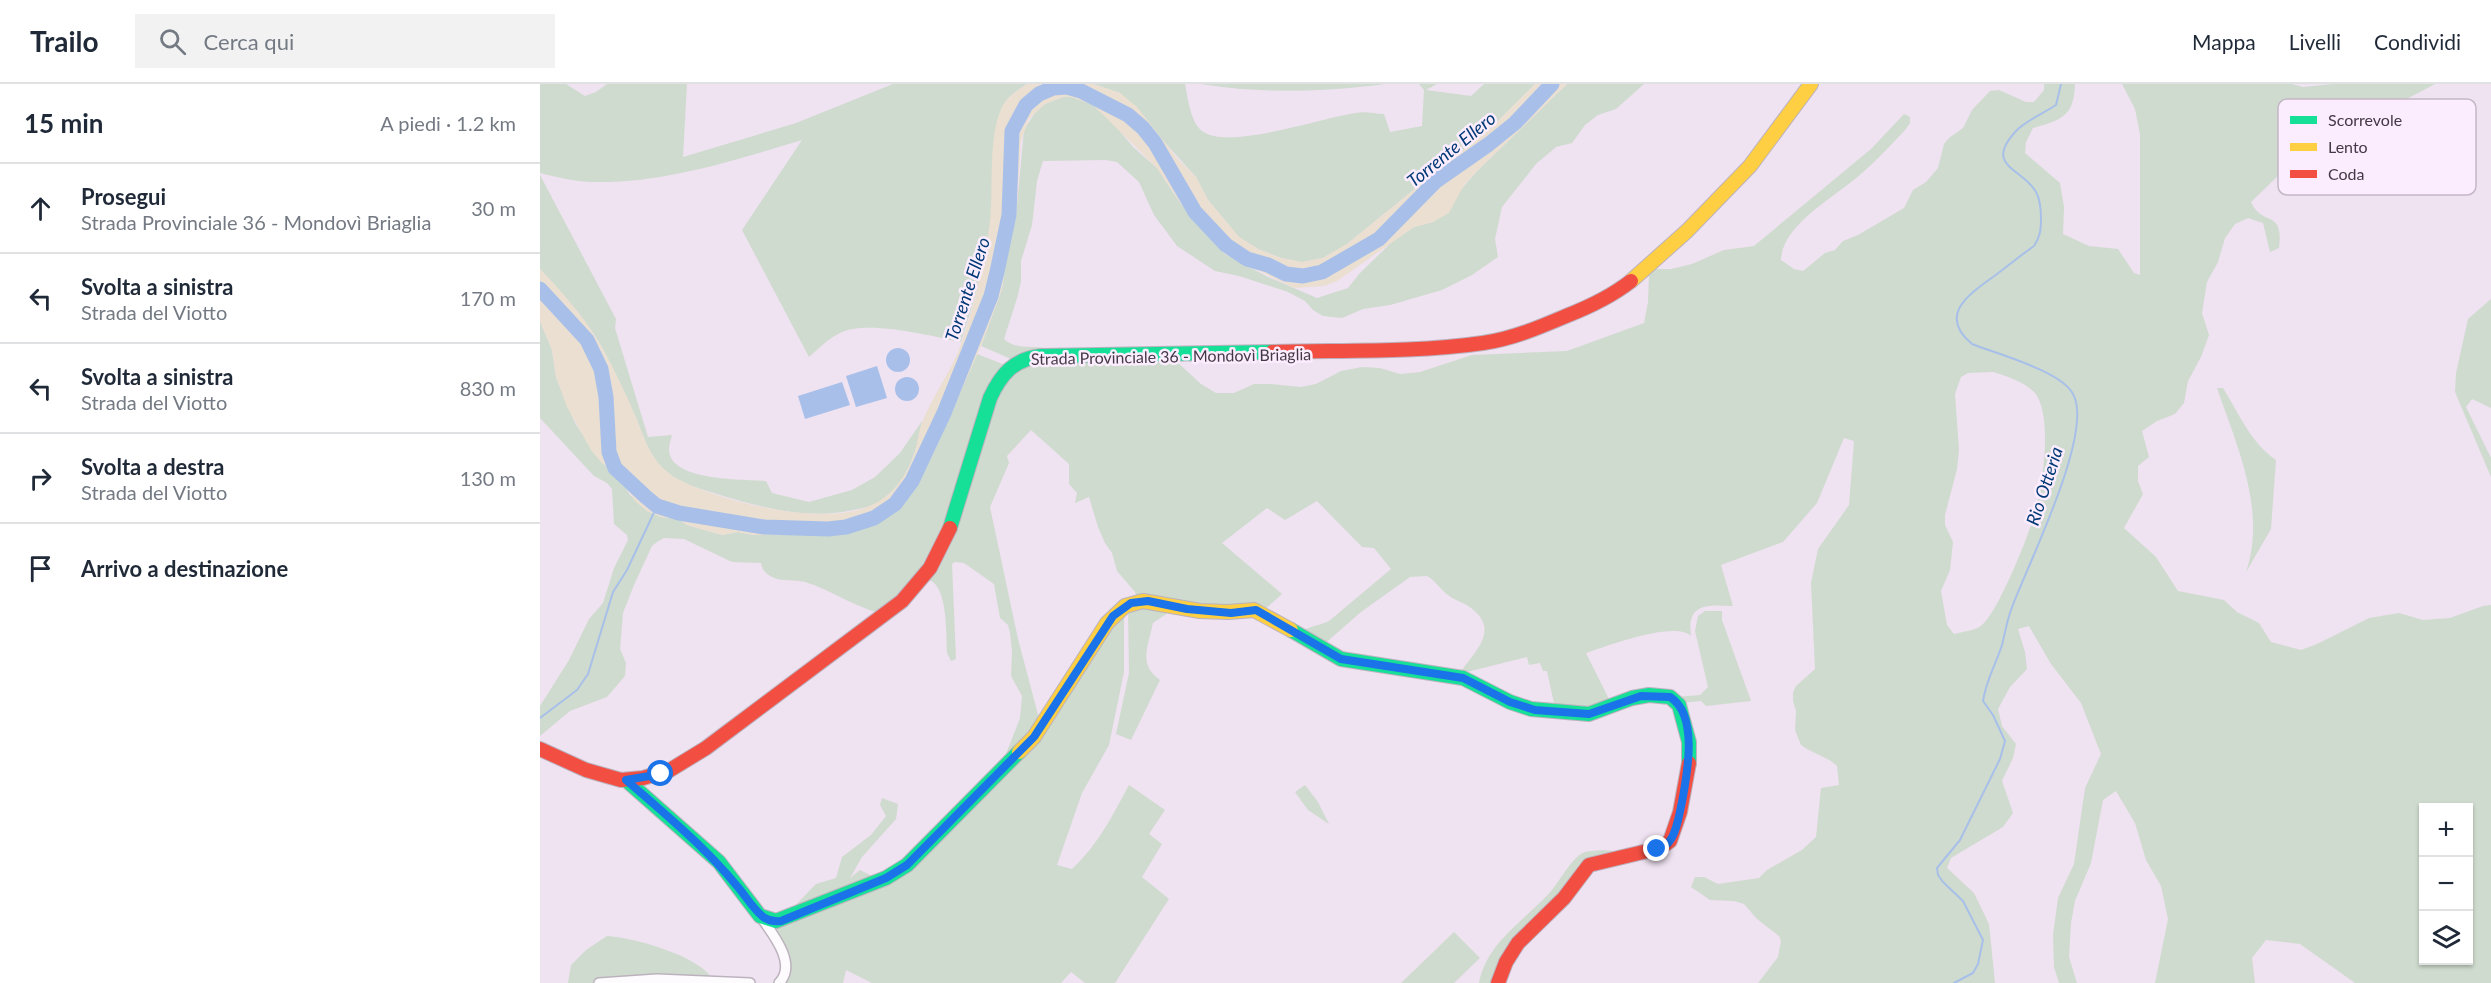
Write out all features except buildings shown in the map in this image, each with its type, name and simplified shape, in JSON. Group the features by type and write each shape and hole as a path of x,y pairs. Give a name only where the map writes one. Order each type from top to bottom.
{"street":[{"name":"Strada Provinciale 36 - Mondovì Briaglia","path":"540,749 598,774 626,780 652,776 670,770 706,748 896,606 917,588 932,567 954,512 991,397 1000,379 1013,364 1028,358 1047,357 1422,348 1485,344 1532,330 1595,303 1626,285 1650,266 1746,170 1811,84"},
{"path":"760,916 771,921 781,921 886,878 907,865 1034,737 1107,623 1123,607 1134,602 1148,601 1187,609 1231,613 1254,610 1262,612 1341,659 1463,678 1510,702 1531,709 1589,714 1632,698 1649,695 1670,697 1679,705 1689,742 1690,755 1680,812 1670,841 1660,848 1589,865 1561,902 1518,943 1506,962 1498,983"},
{"path":"626,780 718,862 760,916 784,959 785,975 779,983"},
{"path":"599,983 657,979 750,983"}],"green space":[{"path":"540,84 566,84 585,96 607,84 687,84 683,157 796,123 893,84 1027,84 1003,106 996,128 989,234 977,288 961,342 901,330 854,329 833,337 809,357 742,230 802,140 671,175 617,182 577,181 558,177 540,173"},
{"path":"1093,84 1185,84 1190,109 1198,127 1214,136 1232,137 1276,131 1363,112 1384,114 1390,132 1422,126 1424,90 1419,84 1437,84 1426,90 1471,96 1484,84 1535,84 1496,123 1347,244 1323,258 1302,262 1281,258 1258,249 1239,237 1208,200 1196,177 1120,93"},
{"path":"1201,84 1385,84 1339,89 1270,91"},
{"path":"1567,84 1644,84 1616,109 1598,115 1585,125 1572,143 1556,147 1536,164 1502,207 1495,239 1498,257 1472,275 1442,290 1390,305 1363,309 1342,318 1323,316 1305,301 1288,292 1239,276 1215,271 1177,246 1154,215 1139,182 1117,162 1106,160 1043,161 1037,181 1032,225 1021,261 1018,295 1004,339 1015,345 1056,351 1011,359 981,346 1002,289 1016,216 1024,130 1036,111 1045,104 1063,97 1072,97 1093,105 1113,123 1133,147 1157,168 1181,204 1225,254 1268,277 1317,298 1348,288 1393,241 1414,227 1433,222 1477,171"},
{"path":"2044,84 2075,84 2069,110 2059,119 2033,128 2026,142 2025,153 2060,183 2064,207 2063,234 2089,246 2118,249 2134,273 2140,275 2140,134 2135,109 2122,84 2292,84 2303,87 2332,84 2435,84 2407,99 2278,99 2278,176 2251,202 2261,215 2276,223 2280,236 2279,248 2270,252 2263,223 2248,218 2235,224 2225,238 2218,262 2207,282 2202,313 2209,335 2201,357 2188,381 2184,403 2175,414 2157,421 2142,431 2149,457 2138,466 2138,481 2143,494 2124,528 2156,557 2178,591 2224,600 2237,612 2259,623 2271,642 2301,650 2369,618 2399,613 2423,620 2450,618 2491,605 2491,983 2355,983 2300,944 2266,940 2252,958 2255,983 2155,983 2168,919 2161,886 2146,860 2135,823 2116,791 2103,800 2091,863 2075,901 2069,957 2077,983 2059,983 2054,967 2053,935 2058,898 2074,864 2085,788 2101,754 2081,703 2051,664 2029,626 2018,629 2027,669 2010,687 1998,709 2002,726 2016,744 2013,758 2002,781 2013,813 2003,827 1951,858 1947,868 1974,893 1989,924 1995,983 1758,983 1778,957 1781,941 1779,936 1757,919 1744,904 1734,901 1710,900 1691,887 1695,877 1704,877 1718,884 1759,878 1767,870 1802,850 1816,837 1821,788 1839,785 1837,766 1801,745 1795,730 1796,711 1793,692 1796,686 1815,669 1811,583 1818,549 1849,505 1854,441 1844,438 1817,503 1783,542 1721,565 1733,606 1708,606 1696,611 1690,625 1691,636 1683,632 1656,633 1624,640 1586,653 1611,703 1599,709 1555,708 1547,671 1543,671 1540,663 1529,665 1527,657 1459,674 1479,647 1485,630 1483,621 1465,604 1448,595 1427,576 1410,577 1361,612 1322,646 1299,633 1329,621 1391,569 1374,548 1362,547 1317,501 1285,520 1267,508 1222,543 1282,594 1263,611 1138,600 1135,592 1117,571 1112,553 1098,527 1089,497 1075,503 1077,493 1069,484 1069,464 1031,430 1007,456 1009,463 990,507 1018,639 1040,722 1004,759 1020,718 1022,696 1011,676 1010,633 1008,625 1000,618 994,584 964,563 952,564 956,659 951,661 947,653 943,601 940,591 929,580 996,396 1013,370 1031,364 1176,361 1201,384 1216,393 1234,393 1254,384 1301,387 1316,384 1341,371 1362,367 1380,368 1400,374 1420,372 1472,355 1567,351 1644,323 1648,302 1649,275 1656,269 1671,269 1692,264 1724,250 1754,246 1871,149 1904,114 1910,117 1910,123 1905,130 1879,158 1800,223 1784,247 1781,260 1794,269 1803,271 1825,253 1835,250 1843,241 1858,235 1904,208 1913,190 1926,182 1938,168 1944,144 1963,128 1972,110 1990,91 1999,90 2026,102 2034,102 2044,90","holes":["1993,372 2025,385 2034,392 2040,402 2045,430 2042,480 2037,505 2015,567 1991,614 1981,626 1954,634 1947,625 1941,591 1950,570 1953,542 1945,525 1945,515 1957,469 1959,450 1955,394 1961,377 1968,373"]},
{"path":"540,175 616,319 615,328 648,437 672,435 669,449 672,460 681,468 709,477 766,481 772,493 809,502 852,490 875,477 900,453 922,421 911,462 894,490 883,500 867,507 836,513 802,513 769,508 720,495 684,483 666,471 651,453 608,358 591,329 540,269"},
{"path":"2491,299 2491,408 2472,399 2466,407 2491,458 2491,477 2455,392 2456,373 2468,319"},
{"path":"540,321 552,350 556,377 575,423 601,462 619,476 630,495 647,511 661,517 678,519 687,525 722,535 738,532 754,535 804,535 858,530 891,513 904,503 933,454 977,354 1005,365 931,559 918,579 879,613 805,582 772,577 765,572 761,563 732,562 684,539 664,538 652,546 623,613 620,649 626,663 625,676 607,697 570,711 540,736 540,706 569,660 589,619 603,603 614,568 628,540 627,535 614,524 612,489 607,483 594,476 540,418"},
{"path":"2217,388 2223,388 2252,437 2276,460 2271,529 2246,572 2252,549 2251,502 2241,456"},
{"path":"1128,607 1175,608 1153,623 1146,654 1149,668 1160,680 1131,740 1116,734 1129,673"},
{"path":"1124,609 1124,672 1109,745 1082,793 1057,865 1072,869 1081,860 1104,830 1129,785 1165,810 1149,834 1162,844 1142,877 1169,899 1115,983 1085,983 1071,972 1061,983 872,983 846,970 843,983 782,983 788,972 769,923 894,878 983,793"},
{"path":"1705,611 1722,611 1722,620 1751,701 1706,706 1701,701 1682,703 1675,697 1700,695 1708,687 1695,631 1698,616"},
{"path":"1305,785 1318,802 1329,824 1308,810 1295,792"},
{"path":"882,798 898,804 896,819 862,857 850,878 860,870 870,875 881,876 788,913 816,884 836,878 842,857 871,835 886,816 880,805"},
{"path":"1613,851 1618,856 1587,864 1495,983 1479,983 1483,968 1499,943 1552,890 1573,861 1583,853"},
{"path":"1454,932 1480,958 1454,983 1401,983"},
{"path":"607,936 634,940 682,956 707,972 714,981 595,979 594,983 568,983 571,965 586,950"}],"sand":[{"path":"1027,84 1093,84 1120,93 1137,107 1177,158 1196,177 1208,200 1239,237 1258,249 1281,258 1302,262 1323,258 1347,244 1496,123 1535,84 1567,84 1464,185 1449,213 1433,222 1414,227 1337,281 1324,286 1294,288 1225,254 1181,204 1157,168 1093,105 1072,97 1063,97 1045,104 1029,119 1021,141 1016,216 1002,289 981,346 933,454 908,498 899,507 876,522 839,534 754,535 738,532 722,535 687,525 678,519 661,517 647,511 636,502 619,476 601,462 591,450 567,407 556,377 552,350 540,321 540,269 592,331 622,387 651,452 666,471 708,492 779,510 832,514 866,508 894,489 905,474 914,455 923,420 959,350 981,275 987,244 991,214 994,133 1005,102"}],"water":[{"path":"898,348 906,352 910,360 906,368 898,372 890,368 886,360 890,352"},
{"path":"877,366 887,398 856,407 846,376"},
{"path":"907,377 915,381 919,389 915,397 907,401 899,397 895,389 899,381"},
{"path":"842,382 850,405 805,419 798,396"}],"waterway":[{"name":"Torrente Ellero","path":"540,289 587,340 601,369 606,397 609,452 615,468 657,506 679,513 764,527 828,529 846,527 874,518 895,504 912,481 944,413 991,296 997,272 1009,215 1012,131 1026,105 1039,94 1053,88 1067,87 1081,91 1128,115 1155,143 1195,212 1226,245 1247,259 1268,265 1286,274 1303,276 1322,272 1379,239 1436,181 1515,123 1552,84"},
{"name":"Rio Otteria","path":"1954,983 1973,973 1978,964 1983,940 1963,901 1943,882 1938,875 1937,868 1960,840 2000,759 2005,741 1993,715 1983,701 1984,693 2002,645 2011,610 2067,468 2075,438 2077,412 2073,394 2056,378 2027,364 1972,344 1962,333 1957,323 1957,314 1968,297 2034,246 2038,240 2041,219 2036,192 2004,160 2003,152 2007,142 2021,126 2056,105 2061,84"},
{"path":"540,718 577,690 588,674 613,592 627,570 657,506"}],"traffic: fast":[{"path":"950,528 990,398 1004,375 1023,360 1041,356 1272,352"},
{"path":"1291,630 1341,659 1463,678 1510,702 1531,709 1589,714 1632,698 1649,695 1670,697 1679,705 1689,742 1689,763"},
{"path":"626,780 719,862 760,916 776,921 886,878 907,865 1019,752"}],"traffic: slow":[{"path":"1631,281 1687,231 1750,166 1811,84"},
{"path":"1019,752 1034,737 1107,623 1125,606 1143,601 1200,611 1254,610 1291,630"}],"traffic: jam":[{"path":"1272,352 1404,350 1505,339 1583,309 1631,281"},
{"path":"540,749 586,770 621,780 643,778 670,770 706,748 902,601 930,568 950,528"},
{"path":"1498,983 1506,962 1518,943 1564,898 1589,865 1660,848 1670,841 1680,812 1689,763"}],"route":[{"path":"661,774 626,780 718,862 760,916 771,921 781,921 886,878 907,865 1034,737 1085,655 1113,616 1131,603 1155,601 1187,609 1224,613 1259,611 1341,659 1463,678 1510,702 1531,709 1589,714 1641,696 1657,695 1673,698 1681,709 1690,755 1674,833 1670,841 1657,849"}]}
